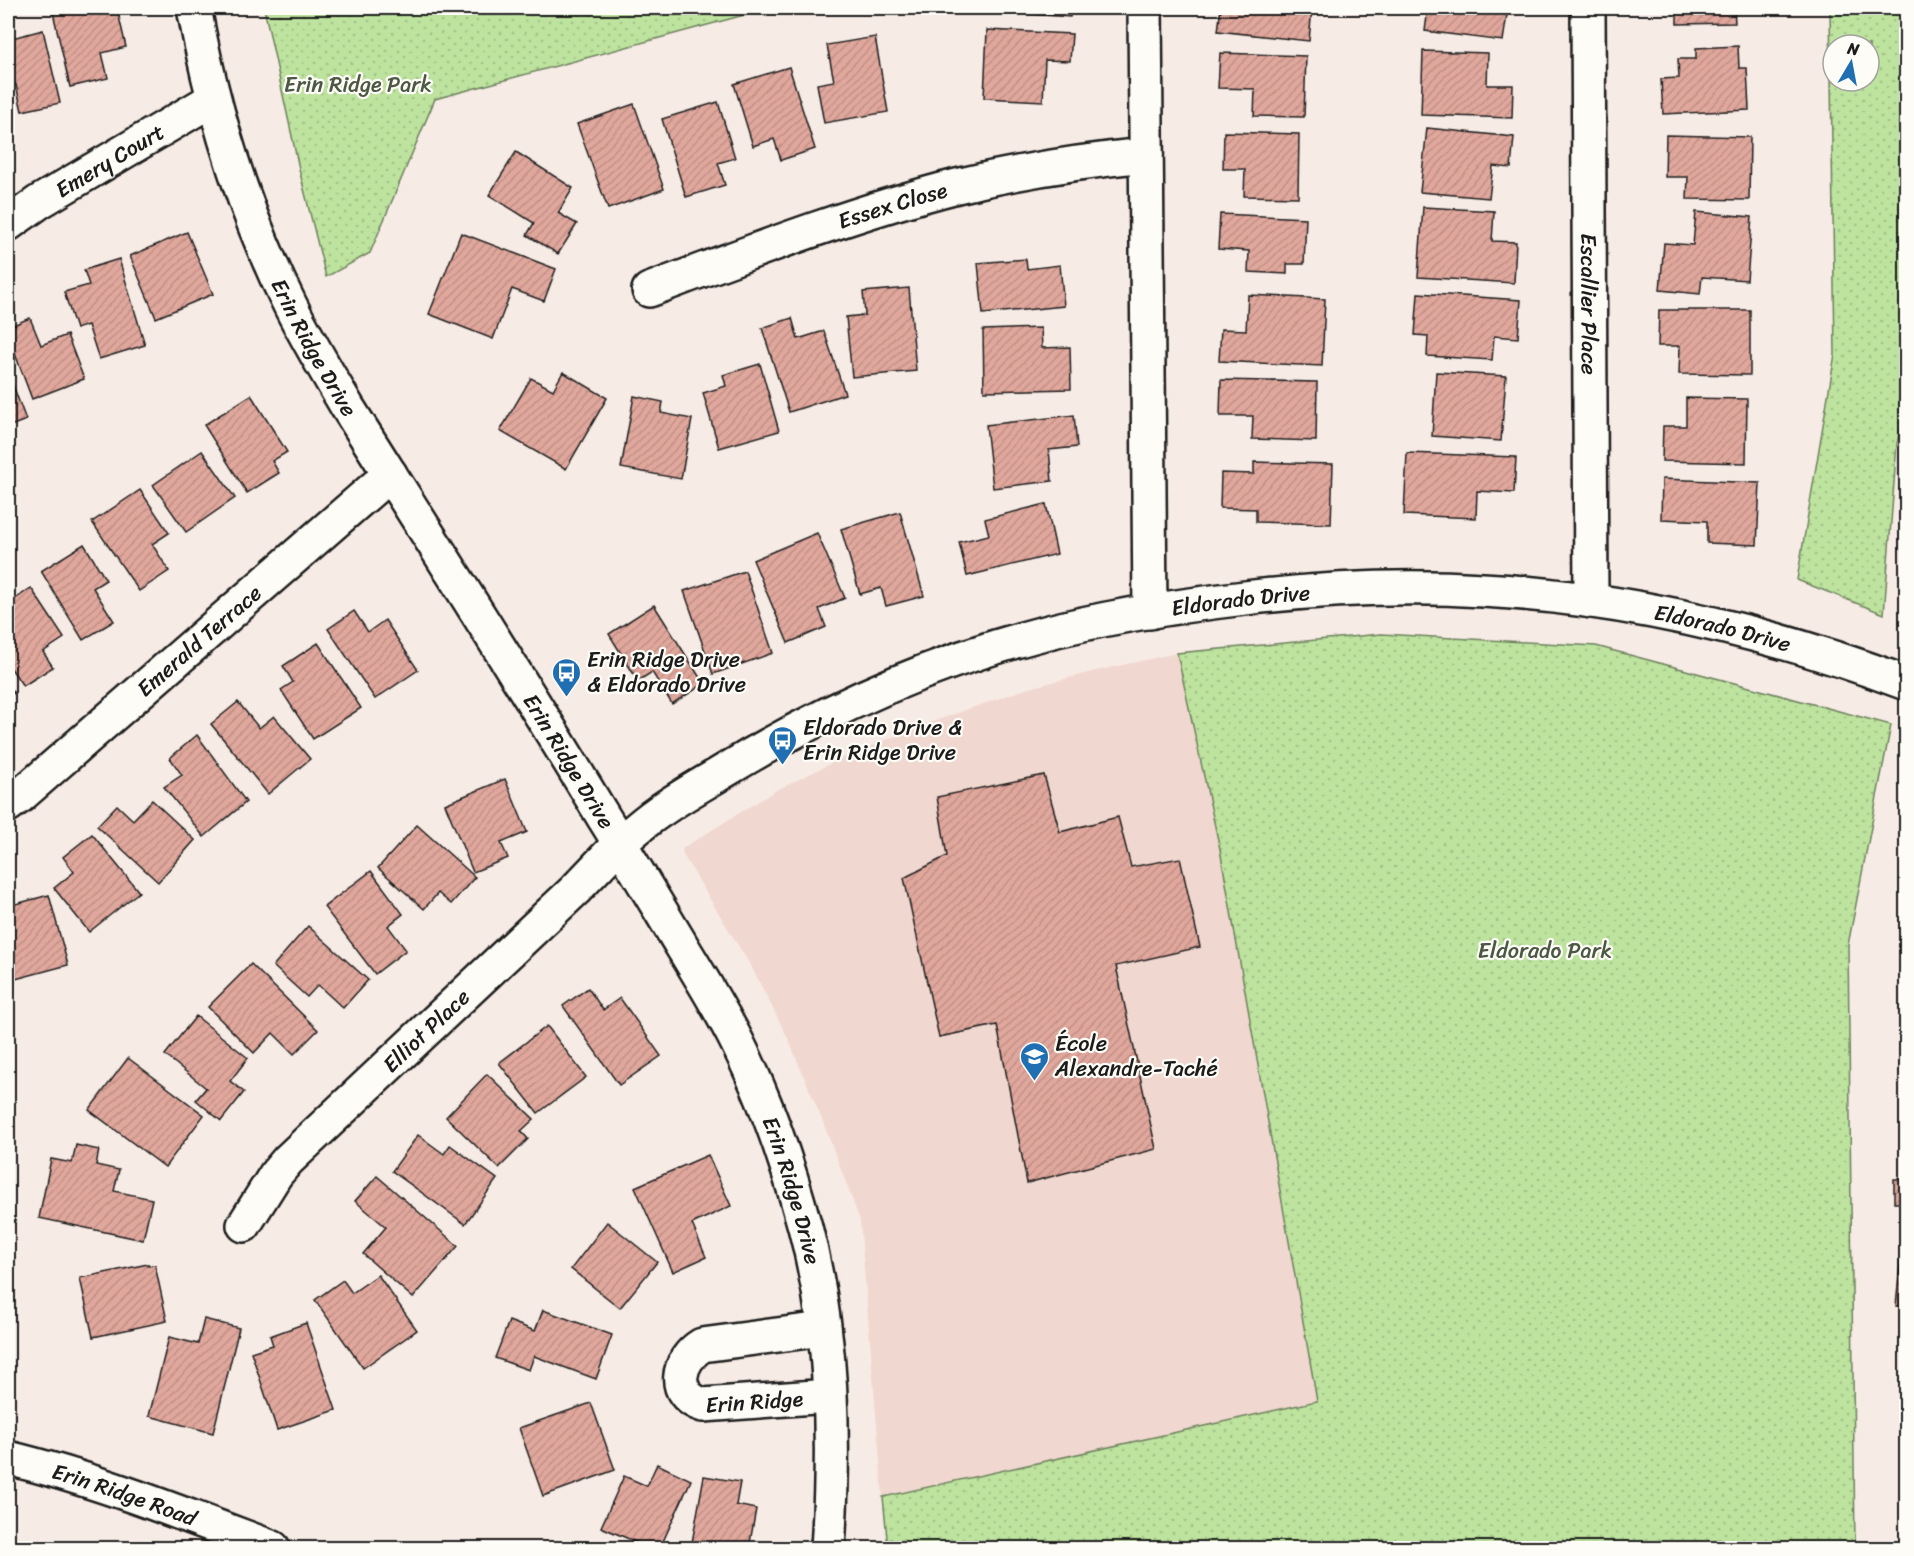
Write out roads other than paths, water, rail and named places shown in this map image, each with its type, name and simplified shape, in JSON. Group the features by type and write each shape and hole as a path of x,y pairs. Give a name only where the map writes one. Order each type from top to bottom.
{"street":[{"name":"Erin Ridge Drive","path":"194,8 218,120 249,209 285,295 315,352 620,843 721,1012 772,1122 806,1229 823,1329 832,1469 828,1548"},
{"path":"1145,8 1150,612"},
{"name":"Escallier Place","path":"1588,8 1591,601"},
{"name":"Emery Court","path":"8,224 39,202 213,99"},
{"name":"Essex Close","path":"649,290 835,222 956,186 1079,162 1146,155"},
{"name":"Emerald Terrace","path":"8,805 390,474"},
{"name":"Eldorado Drive","path":"620,843 660,811 750,756 833,711 882,688 943,665 1036,635 1208,602 1363,589 1483,590 1591,601 1692,618 1747,632 1803,647 1906,683"},
{"name":"Elliot Place","path":"244,1225 276,1173 288,1160 575,890 620,843"},
{"name":"Erin Ridge","path":"823,1329 702,1345 688,1356 682,1367 681,1378 686,1396 695,1403 703,1405 829,1396"},
{"name":"Erin Ridge Road","path":"8,1458 106,1487 273,1548"}],"place":[{"name":"Erin Ridge Drive & Eldorado Drive","path":"566,698"},
{"name":"Eldorado Drive & Erin Ridge Drive","path":"782,766"},
{"name":"École Alexandre-Taché","path":"1034,1082"}],"park label":[{"name":"Erin Ridge Park","path":"358,84"},
{"name":"Eldorado Park","path":"1545,950"}]}
